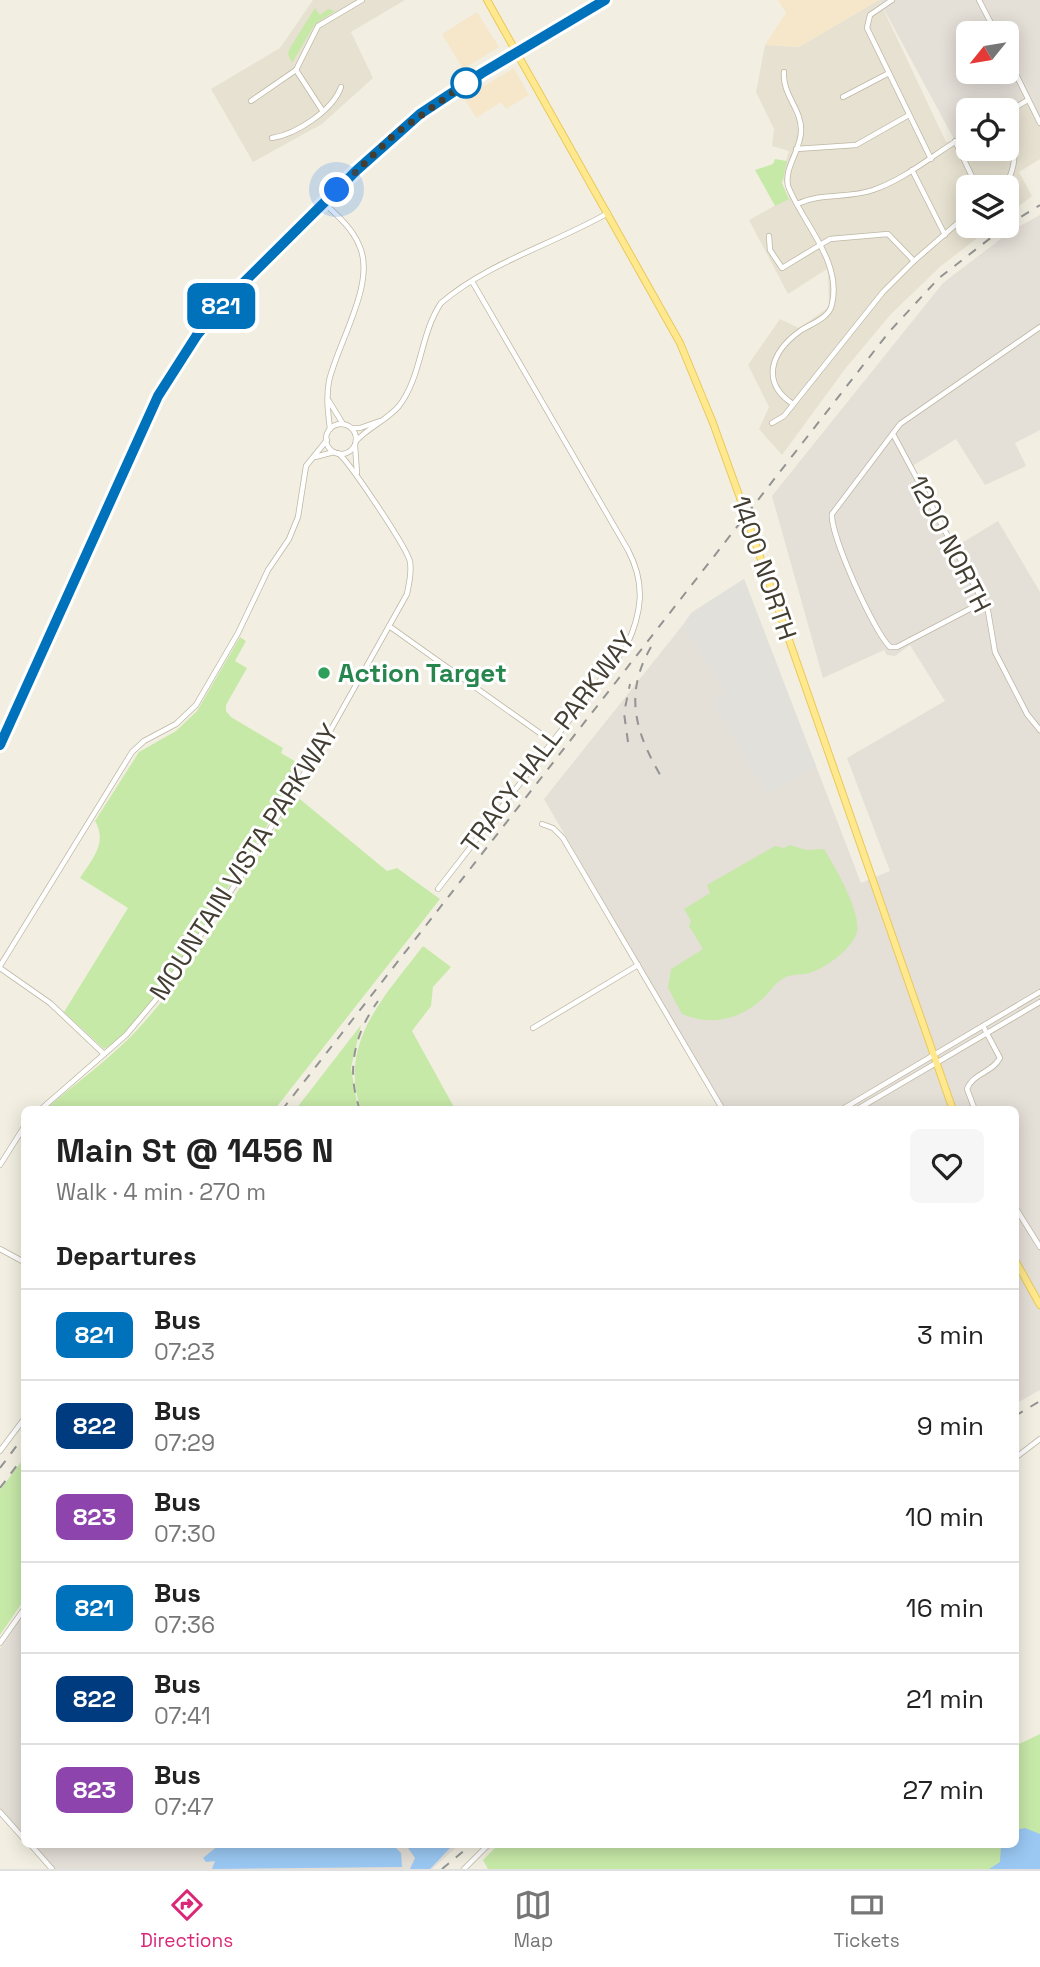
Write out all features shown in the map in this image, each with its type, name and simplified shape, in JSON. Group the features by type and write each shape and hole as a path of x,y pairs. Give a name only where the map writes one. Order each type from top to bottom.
{"main road":[{"name":"1400 NORTH","path":"487,0 680,343 740,498 952,1106"},
{"path":"0,745 158,396 197,335 225,301 300,226 420,114 605,0"},
{"path":"1019,1266 1040,1305"}],"street":[{"path":"892,0 872,12 867,20 867,28 931,159"},
{"path":"979,0 990,21"},
{"path":"251,101 296,70 318,26 360,1"},
{"path":"296,70 322,111"},
{"path":"784,72 783,85 798,115 801,129 787,176 788,186 833,274 832,307 824,316 791,339 775,359 771,372 780,394 793,404"},
{"path":"843,97 888,73"},
{"path":"1019,81 1040,123"},
{"path":"272,138 284,136 322,111 338,96 341,87"},
{"path":"1019,105 1028,100"},
{"path":"796,149 856,145 909,115"},
{"path":"797,204 819,197 867,192 931,159 955,141 971,175"},
{"path":"912,169 945,234"},
{"path":"104,1055 50,1003 0,967 132,752 144,741 176,724 196,705 238,633 268,570 294,529 304,472 327,440 330,429 330,379 359,294 365,265 360,246 353,234 324,203"},
{"path":"314,457 348,452 400,405 433,316 441,303 529,251 559,240 608,213"},
{"path":"772,423 784,416 877,298 956,224"},
{"path":"769,236 770,250 782,268 830,239 888,234 914,261"},
{"name":"TRACY HALL PARKWAY","path":"438,888 626,647 637,625 641,590 638,570 628,550 473,282"},
{"path":"983,601 897,646 890,647 855,583 840,549 831,518 836,506 909,418 1040,327"},
{"path":"328,400 343,424 351,428 381,421"},
{"path":"330,429 343,424"},
{"path":"351,428 355,443"},
{"name":"1200 NORTH","path":"893,434 988,611 995,652 1027,715 1040,730"},
{"path":"327,440 336,452"},
{"name":"MOUNTAIN VISTA PARKWAY","path":"355,443 357,474"},
{"name":"MOUNTAIN VISTA PARKWAY","path":"45,1106 126,1035 158,998 195,946 329,733 407,594 411,576 410,560 404,545 369,497 357,474 336,452"},
{"path":"389,626 551,741"},
{"path":"542,824 553,828 562,838 721,1106"},
{"path":"533,1028 638,965"},
{"path":"848,1106 1040,992"},
{"path":"863,1106 1040,1002"},
{"path":"974,1106 967,1088 971,1079 997,1064 1000,1058 983,1026"},
{"path":"0,1165 21,1132"},
{"path":"1019,1213 1040,1247"},
{"path":"0,1249 21,1260"},
{"path":"0,1451 21,1423"},
{"path":"1019,1455 1040,1439"},
{"path":"0,1643 21,1613"},
{"path":"0,1812 21,1836"},
{"path":"34,1848 52,1869"},
{"path":"464,1869 485,1848"}],"shaded area":[{"path":"313,0 405,0 351,32 373,78 322,124 253,162 211,89 280,48"},
{"path":"778,0 879,0 799,47 765,45 786,13"},
{"path":"879,0 946,142 956,140 956,161 1019,161 1019,105 1028,100 1040,123 1040,159 1019,172 1032,196 1019,206 1019,175 956,175 956,238 977,238 941,266 891,314 845,369 782,455 759,429 769,407 748,365 780,319 799,328 829,307 828,275 827,269 788,294 749,220 789,198 782,175 789,151 772,146 774,129 756,92 765,45 799,47"},
{"path":"879,0 1040,0 1040,123 1028,101 1019,106 1019,98 956,98 956,140"},
{"path":"477,12 499,47 463,69 442,34"},
{"path":"514,68 529,95 506,109 501,102 476,118 464,98"},
{"path":"1040,215 1040,430 1015,443 1026,466 985,485 956,439 911,467 955,547 998,521 1040,592 1040,1390 1019,1402 1019,1106 722,1106 544,799 694,611 744,579 861,883 890,871 847,758 945,701 910,645 895,656 887,655 884,650 823,678 772,496 943,283 1002,238 1019,238 1019,227"},
{"path":"744,579 816,766 767,796 711,701 725,693 683,625 691,613"},
{"path":"21,1618 21,1834 0,1810 0,1649"},
{"path":"35,1848 456,1848 432,1869 54,1869"}],"green space":[{"path":"315,8 320,15 328,9 335,11 315,24 292,63 288,54 290,48"},
{"path":"775,159 787,161 782,183 789,199 775,206 755,170 773,164"},
{"path":"240,637 246,641 235,661 247,668 226,705 226,711 231,717 283,748 281,753 303,766 206,923 150,1004 122,1036 104,1049 64,1012 128,908 80,878 99,844 99,829 95,821 139,752 176,731 197,711"},
{"path":"295,795 387,871 397,868 440,899 277,1106 50,1106 116,1050 160,1003 182,976"},
{"path":"790,845 806,850 824,849 855,913 857,932 854,939 827,964 812,972 784,978 752,1007 734,1016 703,1020 682,1014 668,988 671,969 703,949 689,926 691,921 684,909 710,893 707,885 775,846 784,848"},
{"path":"423,946 451,967 433,987 431,1006 412,1031 453,1106 360,1106 355,1085 355,1063 360,1041 369,1021"},
{"path":"361,1025 351,1068 357,1106 298,1106"},
{"path":"21,1462 21,1604 0,1635 0,1490"},
{"path":"1040,1734 1040,1869 488,1869 483,1860 495,1848 1019,1848 1019,1744"}],"water":[{"path":"1025,1828 1040,1834 1040,1869 989,1869 1000,1862 1001,1848 1019,1848 1019,1829"},
{"path":"215,1848 396,1848 401,1853 402,1867 212,1869 215,1861 206,1862 203,1858"},
{"path":"408,1848 450,1848 430,1869 410,1869 415,1858"}],"railway":[{"path":"1019,218 1040,205"},
{"path":"285,1106 889,332 939,278 991,238"},
{"path":"651,647 637,682 636,714 645,746 662,778"},
{"path":"628,742 624,713 630,684"},
{"path":"359,1106 354,1081 355,1053 363,1026 378,1001"},
{"path":"1019,1414 1040,1401"},
{"path":"0,1468 21,1440"},
{"path":"0,1488 21,1460"},
{"path":"442,1869 467,1848"}],"bus line":[{"name":"821","path":"0,745 158,396 197,335 225,301 395,134 448,94 605,0"}],"place":[{"name":"Action Target","path":"324,673"}],"route":[{"path":"337,190 395,134 466,83"}]}
